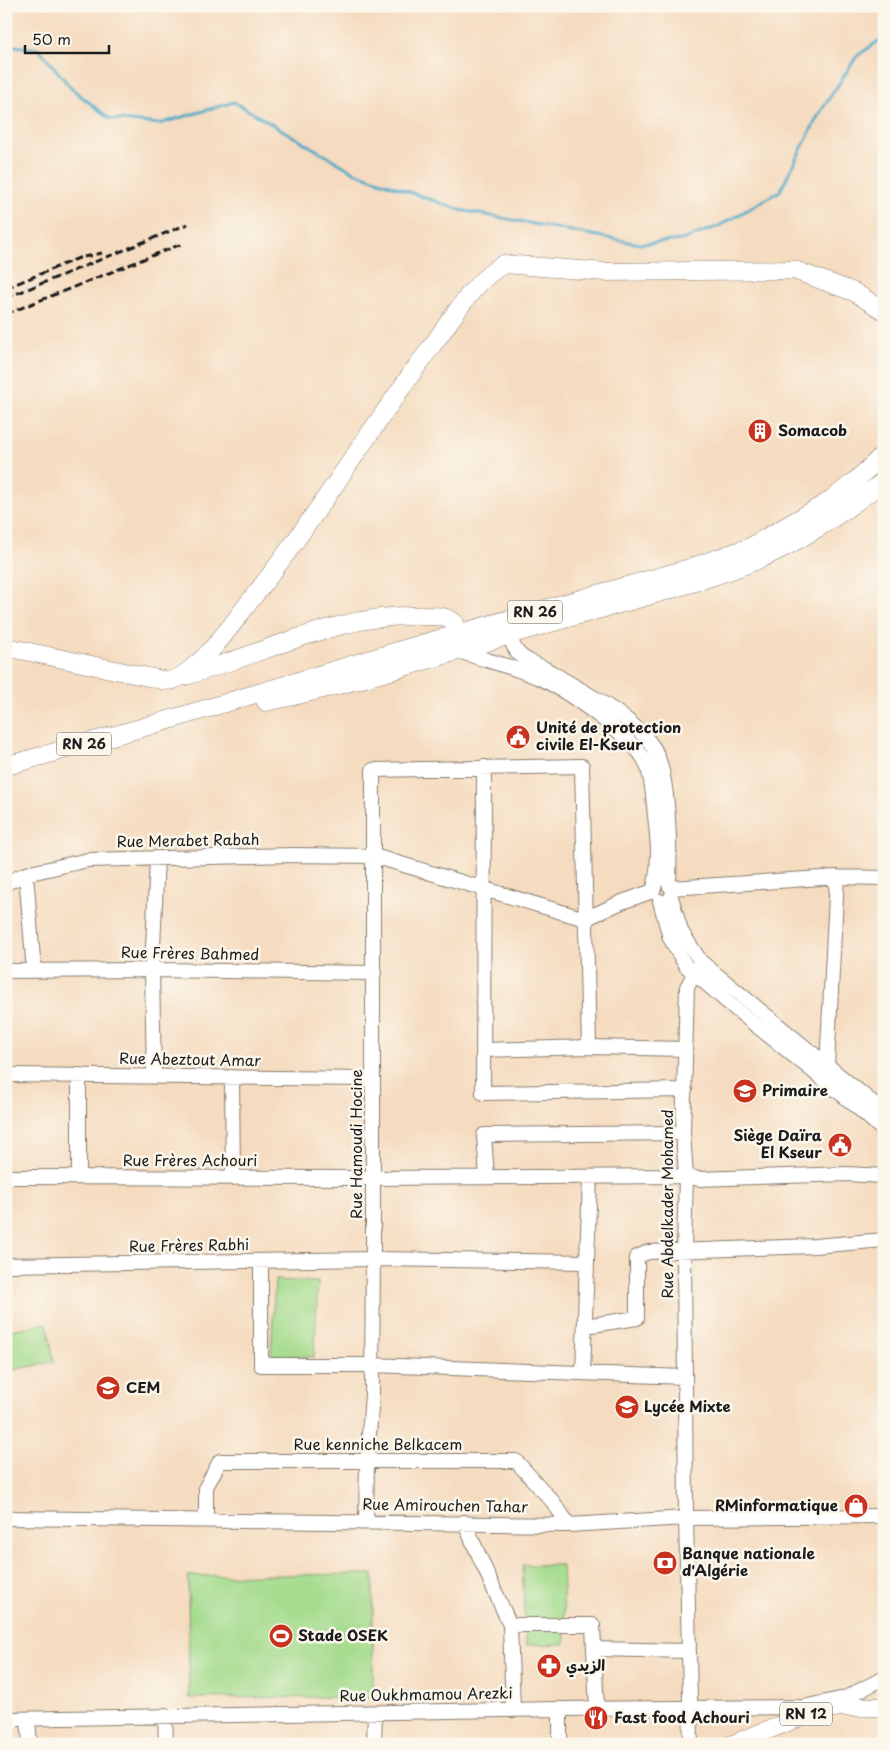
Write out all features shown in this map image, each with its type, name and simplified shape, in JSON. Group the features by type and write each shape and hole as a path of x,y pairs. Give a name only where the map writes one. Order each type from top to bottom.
{"main road":[{"path":"178,678 200,661 284,558 408,376 480,282 504,264 605,272 794,270 854,292 884,311"},
{"name":"RN 26","path":"6,766 678,571 750,547 828,502 884,454"},
{"name":"RN 26","path":"162,722 313,692 461,652 509,635 746,565 815,531 884,481"},
{"path":"6,647 169,681 216,668 323,628 346,622 413,616 442,617 455,623 456,631 454,635"},
{"name":"RN 12","path":"733,1744 790,1719 814,1712 840,1707 884,1707"}],"street":[{"path":"509,635 514,650 522,659 544,669 607,707 642,733 654,748 661,766 666,802 663,892"},
{"path":"461,652 544,681 608,723 636,746 646,762 650,774 657,835 658,872 670,938 676,952 827,1066 884,1112"},
{"path":"588,1047 582,766 484,767 483,1093 685,1090"},
{"name":"Rue Hamoudi Hocine","path":"366,1521 372,1365 373,1260 374,856 372,773 376,768 484,767"},
{"name":"Rue Merabet Rabah","path":"6,883 26,874 88,860 293,855 374,856 586,919"},
{"path":"154,1076 152,970 157,858"},
{"path":"26,874 34,970"},
{"path":"827,1066 837,877"},
{"path":"586,919 622,902 663,892 837,877 884,878"},
{"path":"698,968 884,1131"},
{"name":"Rue Abdelkader Mohamed","path":"691,1744 684,1377 686,1176 683,1133 687,987 698,968"},
{"name":"Rue Frères Bahmed","path":"6,971 152,970 374,973"},
{"path":"484,1050 588,1047 686,1049"},
{"name":"Rue Abeztout Amar","path":"6,1075 373,1079"},
{"path":"78,1075 80,1177"},
{"path":"232,1077 233,1178"},
{"path":"487,1177 484,1134 683,1133"},
{"name":"Rue Frères Achouri","path":"6,1177 373,1178 686,1176 699,1179 846,1174 884,1176"},
{"path":"583,1373 590,1177"},
{"path":"585,1326 637,1318 638,1257 648,1252 684,1249 815,1246 884,1240"},
{"name":"Rue Frères Rabhi","path":"6,1266 373,1260 587,1262"},
{"path":"261,1261 261,1365 372,1365 684,1377"},
{"name":"Rue kenniche Belkacem","path":"206,1521 206,1487 220,1461 516,1462 553,1502 569,1525"},
{"name":"Rue Amirouchen Tahar","path":"6,1518 464,1522 569,1525 686,1518 884,1516"},
{"path":"464,1522 510,1625 513,1710"},
{"path":"510,1625 593,1625 596,1710"},
{"path":"594,1649 688,1652"},
{"name":"Rue Oukhmamou Arezki","path":"6,1719 560,1709 803,1707 845,1698 884,1678"},
{"path":"560,1709 560,1744"},
{"path":"374,1744 375,1713"},
{"path":"165,1715 166,1744"},
{"path":"28,1720 30,1744"}],"green space":[{"path":"275,1280 318,1282 314,1357 271,1355"},
{"path":"47,1323 54,1362 6,1371 6,1331"},
{"path":"522,1565 562,1565 565,1644 526,1645"},
{"name":"Stade OSEK","path":"373,1574 373,1697 189,1698 188,1576"}],"waterway":[{"path":"6,45 39,49 71,88 110,119 159,124 234,102 354,172 460,210 640,244 682,240 719,226 780,191 819,114 857,56 884,37"}],"railway":[{"path":"6,298 188,224"},
{"path":"6,314 184,243"},
{"path":"6,288 79,258 102,253"}],"place":[{"name":"Somacob","path":"760,431"},
{"name":"Unité de protection civile El-Kseur","path":"518,737"},
{"name":"Primaire","path":"745,1091"},
{"name":"Siège Daïra El Kseur","path":"840,1145"},
{"name":"CEM","path":"108,1388"},
{"name":"Lycée Mixte","path":"627,1407"},
{"name":"RMinformatique","path":"856,1506"},
{"name":"Banque nationale d'Algérie","path":"665,1563"},
{"name":"Stade OSEK","path":"281,1636"},
{"name":"الزيدي","path":"549,1666"},
{"name":"Fast food Achouri","path":"596,1718"}]}
